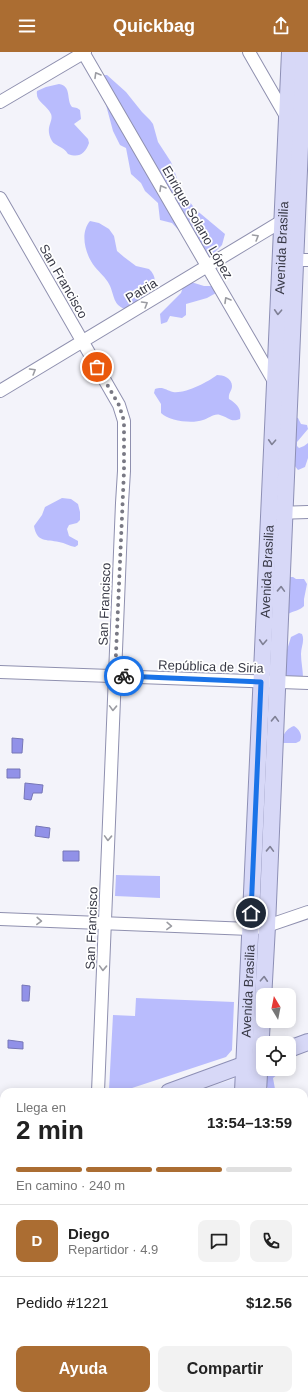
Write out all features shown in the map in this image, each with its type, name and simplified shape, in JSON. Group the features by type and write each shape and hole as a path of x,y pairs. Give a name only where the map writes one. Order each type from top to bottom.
{"main road":[{"name":"Avenida Brasilia","path":"277,513 275,382 294,260 282,221 290,52"},
{"name":"Avenida Brasilia","path":"258,1088 255,1061 250,929 269,682 277,513 289,404 304,52"},
{"name":"Avenida Brasilia","path":"245,1088 255,1061 267,926 269,682"},
{"path":"296,1046 308,1042"},
{"path":"180,1088 255,1061"}],"street":[{"path":"0,102 84,52"},
{"name":"Enrique Solano López","path":"84,52 207,266 289,404"},
{"path":"249,52 300,139"},
{"name":"San Francisco","path":"0,198 119,405 124,421 124,471 98,1088"},
{"name":"Patria","path":"0,391 297,212"},
{"path":"277,513 308,512"},
{"name":"República de Siria","path":"0,672 308,683"},
{"path":"0,919 250,929 267,926 308,912"}],"shaded area":[{"path":"102,75 107,75 126,92 150,120 153,124 158,142 171,162 178,181 187,198 195,209 225,234 222,245 210,257 199,241 186,238 172,223 160,220 158,203 145,191 141,183 131,174 126,148 120,145 113,131 106,105 96,86"},
{"path":"59,84 66,87 72,107 80,110 81,119 74,124 88,139 89,143 86,150 75,156 68,154 64,149 52,141 49,128 52,117 47,108 39,101 37,95 37,91"},
{"path":"90,221 99,223 109,229 114,236 117,251 136,266 149,269 154,275 155,281 150,292 128,310 119,306 108,282 95,267 89,257 84,238"},
{"path":"191,282 204,286 213,286 216,293 207,298 186,304 186,315 182,318 170,316 167,322 161,324 160,314 181,293 184,284"},
{"path":"217,375 224,376 232,383 229,399 238,407 240,419 232,420 223,416 213,415 198,421 187,422 169,418 161,413 161,404 154,393 155,389 162,388 173,392 184,391 202,384"},
{"path":"294,417 298,418 301,424 307,425 308,429 297,442 297,446 299,448 308,443 308,458 305,467 298,470 294,465"},
{"path":"62,498 71,499 78,504 80,520 77,523 69,525 67,529 69,536 78,541 78,545 75,547 61,542 40,538 35,531 34,526 42,515 45,507"},
{"path":"289,577 304,579 307,584 304,606 301,609 288,614"},
{"path":"299,633 302,634 303,639 301,654 303,678 284,675 286,653 291,637"},
{"path":"294,726 300,732 300,741 296,743 283,743 282,738 284,734 288,729"},
{"path":"12,738 23,739 22,753 12,753"},
{"path":"7,769 20,769 20,778 7,778"},
{"path":"25,783 43,785 42,793 33,793 31,800 24,799"},
{"path":"36,826 50,828 49,838 35,836"},
{"path":"63,851 79,851 79,861 63,861"},
{"path":"116,875 160,876 160,898 115,896"},
{"path":"22,985 30,986 29,1001 22,1001"},
{"path":"136,998 234,1002 232,1050 226,1057 132,1088 109,1088 113,1015 135,1016"},
{"path":"8,1040 23,1042 23,1049 8,1048"},
{"path":"265,1076 276,1076 273,1078 275,1088 268,1088 265,1084"},
{"path":"236,1078 235,1088 206,1088"}],"way so far":[{"path":"97,367 119,405 124,421 124,471 115,676 124,676"}],"route":[{"path":"124,676 261,682 251,913"}]}
